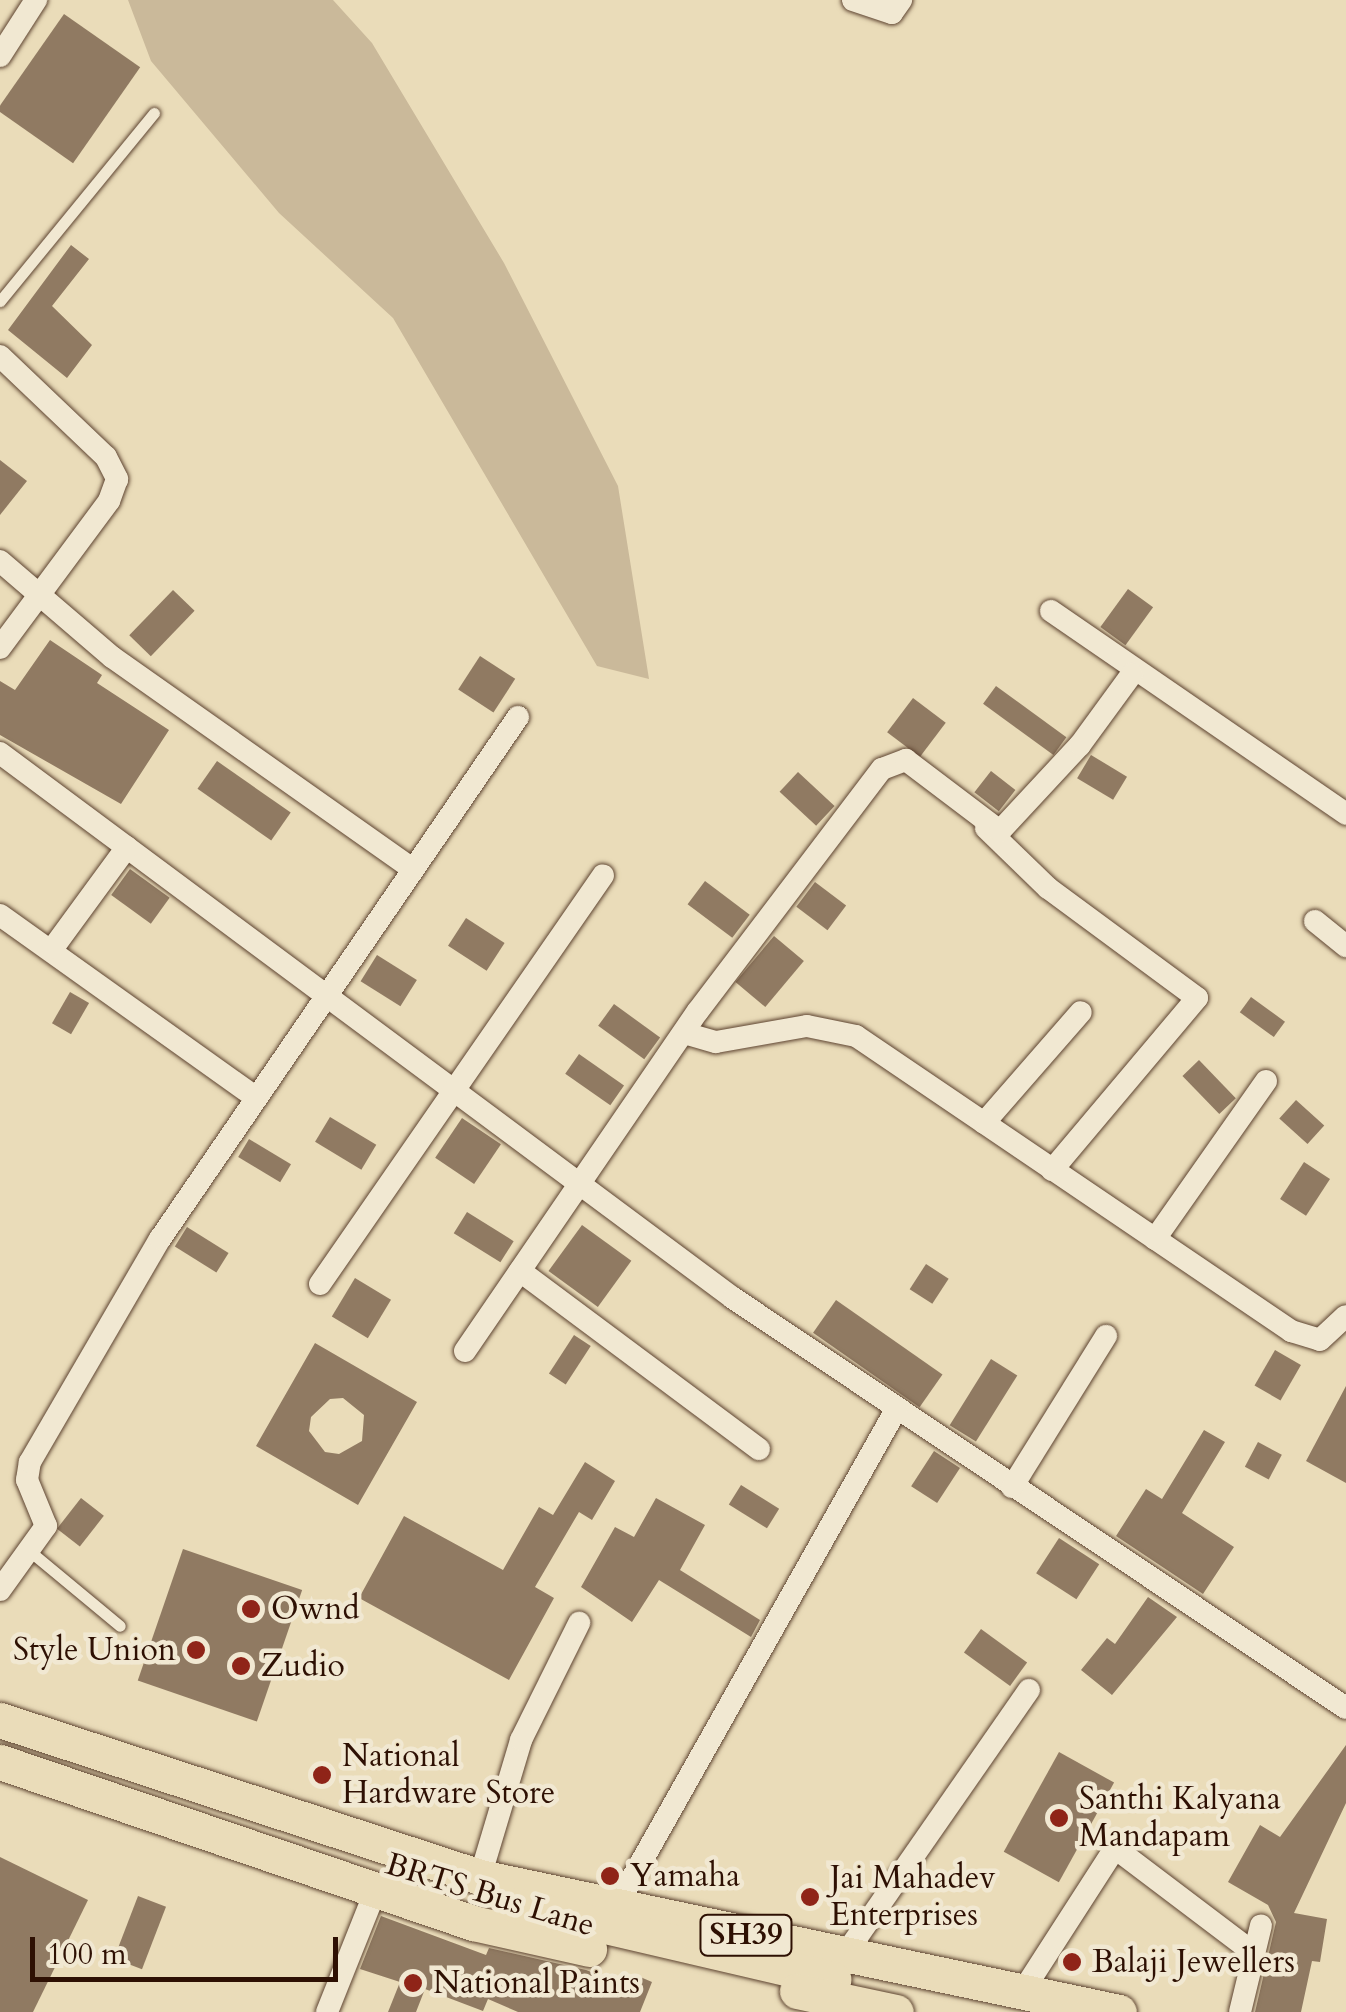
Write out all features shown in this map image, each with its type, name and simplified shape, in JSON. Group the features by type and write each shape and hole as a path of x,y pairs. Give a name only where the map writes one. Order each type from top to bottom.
{"main road":[{"name":"SH39","path":"0,1720 480,1877 844,1956 1006,2003 1119,2012"},
{"name":"BRTS Bus Lane","path":"0,1738 561,1920 1006,2003"},
{"name":"SH39","path":"0,1762 532,1938 896,2012"}],"street":[{"path":"0,56 36,0"},
{"path":"854,0 892,13 901,0"},
{"path":"0,356 116,471 109,500 0,648"},
{"path":"0,561 37,596 188,714 413,868"},
{"path":"1051,612 1132,674 1346,814"},
{"path":"986,828 1004,829 1050,779 1132,674"},
{"path":"0,1590 32,1553 46,1526 27,1480 35,1453 160,1239 518,717"},
{"path":"0,753 329,990 582,1182 897,1408 1346,1708"},
{"path":"465,1351 684,1032 891,762 915,765 1048,888 1197,998 1052,1170"},
{"path":"52,948 127,847"},
{"path":"320,1284 603,876"},
{"path":"0,914 255,1097"},
{"path":"1315,921 1346,946"},
{"path":"984,1123 1080,1012"},
{"path":"684,1032 716,1042 830,1026 871,1045 1307,1338 1328,1337 1346,1316"},
{"path":"1155,1238 1266,1081"},
{"path":"520,1271 759,1450"},
{"path":"1012,1487 1106,1336"},
{"path":"616,1907 897,1408"},
{"path":"480,1877 521,1740 579,1623"},
{"path":"844,1956 1030,1690"},
{"path":"1006,2003 1116,1848 1254,1952"},
{"path":"327,2012 378,1886"},
{"path":"1240,2012 1261,1925"}],"lane":[{"path":"0,301 154,113"},
{"path":"32,1553 120,1626"}],"shaded area":[{"path":"128,0 333,0 372,43 504,263 618,486 649,679 597,666 393,318 279,213 151,61"}],"building":[{"path":"64,14 140,67 73,163 0,112 0,105"},
{"path":"71,245 89,259 52,306 92,345 67,378 8,330"},
{"path":"0,460 27,481 0,515"},
{"path":"1128,589 1153,607 1125,645 1100,627"},
{"path":"173,590 195,611 151,656 129,635"},
{"path":"50,640 102,675 97,683 169,730 121,804 0,735 0,681 15,690"},
{"path":"480,656 515,679 493,712 458,690"},
{"path":"996,686 1066,737 1053,755 983,704"},
{"path":"913,698 946,723 920,757 887,732"},
{"path":"1091,755 1127,777 1113,800 1077,778"},
{"path":"217,761 291,813 271,840 197,789"},
{"path":"991,771 1015,790 999,811 974,792"},
{"path":"798,772 835,806 816,826 780,792"},
{"path":"130,869 170,898 151,924 111,895"},
{"path":"705,881 750,915 732,938 688,904"},
{"path":"815,882 846,905 827,930 796,907"},
{"path":"466,918 505,943 487,971 448,946"},
{"path":"774,936 804,961 765,1007 735,982"},
{"path":"377,955 417,980 400,1006 361,981"},
{"path":"70,992 89,1003 71,1034 52,1023"},
{"path":"1251,997 1285,1022 1274,1037 1240,1012"},
{"path":"614,1004 660,1038 644,1059 598,1026"},
{"path":"579,1054 624,1086 610,1105 565,1074"},
{"path":"1199,1060 1236,1098 1219,1114 1182,1076"},
{"path":"1296,1100 1324,1125 1308,1144 1279,1119"},
{"path":"330,1117 376,1145 361,1170 315,1142"},
{"path":"462,1118 501,1144 474,1184 435,1158"},
{"path":"249,1139 291,1164 280,1182 238,1157"},
{"path":"1304,1162 1330,1179 1306,1216 1280,1199"},
{"path":"467,1212 514,1241 500,1262 454,1233"},
{"path":"582,1225 631,1261 598,1307 548,1271"},
{"path":"187,1227 229,1253 216,1272 175,1247"},
{"path":"926,1264 949,1279 932,1304 910,1289"},
{"path":"355,1278 391,1300 368,1338 332,1317"},
{"path":"836,1300 942,1375 920,1407 813,1333"},
{"path":"574,1335 591,1346 566,1384 549,1374"},
{"path":"315,1343 417,1402 358,1505 256,1446","holes":["343,1398 364,1415 362,1441 339,1454 325,1452 309,1431 311,1417 330,1399"]},
{"path":"1275,1350 1301,1365 1280,1401 1254,1386"},
{"path":"991,1359 1017,1375 976,1442 950,1425"},
{"path":"1346,1386 1346,1483 1306,1461"},
{"path":"1204,1430 1225,1442 1182,1513 1234,1547 1203,1594 1116,1536 1146,1489 1162,1499"},
{"path":"1258,1442 1282,1455 1269,1479 1245,1467"},
{"path":"934,1451 960,1468 937,1503 911,1486"},
{"path":"585,1462 615,1481 592,1520 579,1512 535,1587 554,1598 509,1680 359,1598 404,1516 503,1570 539,1507 553,1515"},
{"path":"741,1485 779,1509 767,1528 729,1505"},
{"path":"81,1498 104,1516 80,1547 57,1529"},
{"path":"656,1498 705,1525 680,1570 760,1620 751,1637 659,1580 632,1622 581,1587 615,1527 634,1537"},
{"path":"1059,1538 1099,1564 1076,1599 1036,1573"},
{"path":"183,1549 302,1590 257,1721 138,1680"},
{"path":"1148,1597 1177,1617 1112,1695 1081,1670 1107,1638 1115,1644"},
{"path":"981,1629 1027,1663 1010,1686 964,1652"},
{"path":"1346,1745 1346,1803 1294,1913 1327,1919 1320,1962 1312,1961 1301,2012 1255,2012 1276,1922 1268,1905 1228,1882 1260,1825 1280,1837"},
{"name":"Santhi Kalyana Mandapam","path":"1059,1752 1114,1783 1059,1882 1004,1852"},
{"path":"0,1857 88,1900 33,2012 0,2012"},
{"path":"138,1896 166,1907 142,1969 114,1959"},
{"path":"381,1916 486,1955 489,1948 586,1970 633,1988 638,1976 652,1982 640,2012 518,2012 488,1999 483,2011 425,1989 416,2012 388,2012 400,1982 360,1969"}],"place":[{"name":"Ownd","path":"251,1609"},
{"name":"Style Union","path":"196,1650"},
{"name":"Zudio","path":"241,1666"},
{"name":"National Hardware Store","path":"322,1775"},
{"name":"Santhi Kalyana Mandapam","path":"1059,1818"},
{"name":"Yamaha","path":"610,1876"},
{"name":"Jai Mahadev Enterprises","path":"810,1897"},
{"name":"Balaji Jewellers","path":"1072,1962"},
{"name":"National Paints","path":"413,1983"}]}
